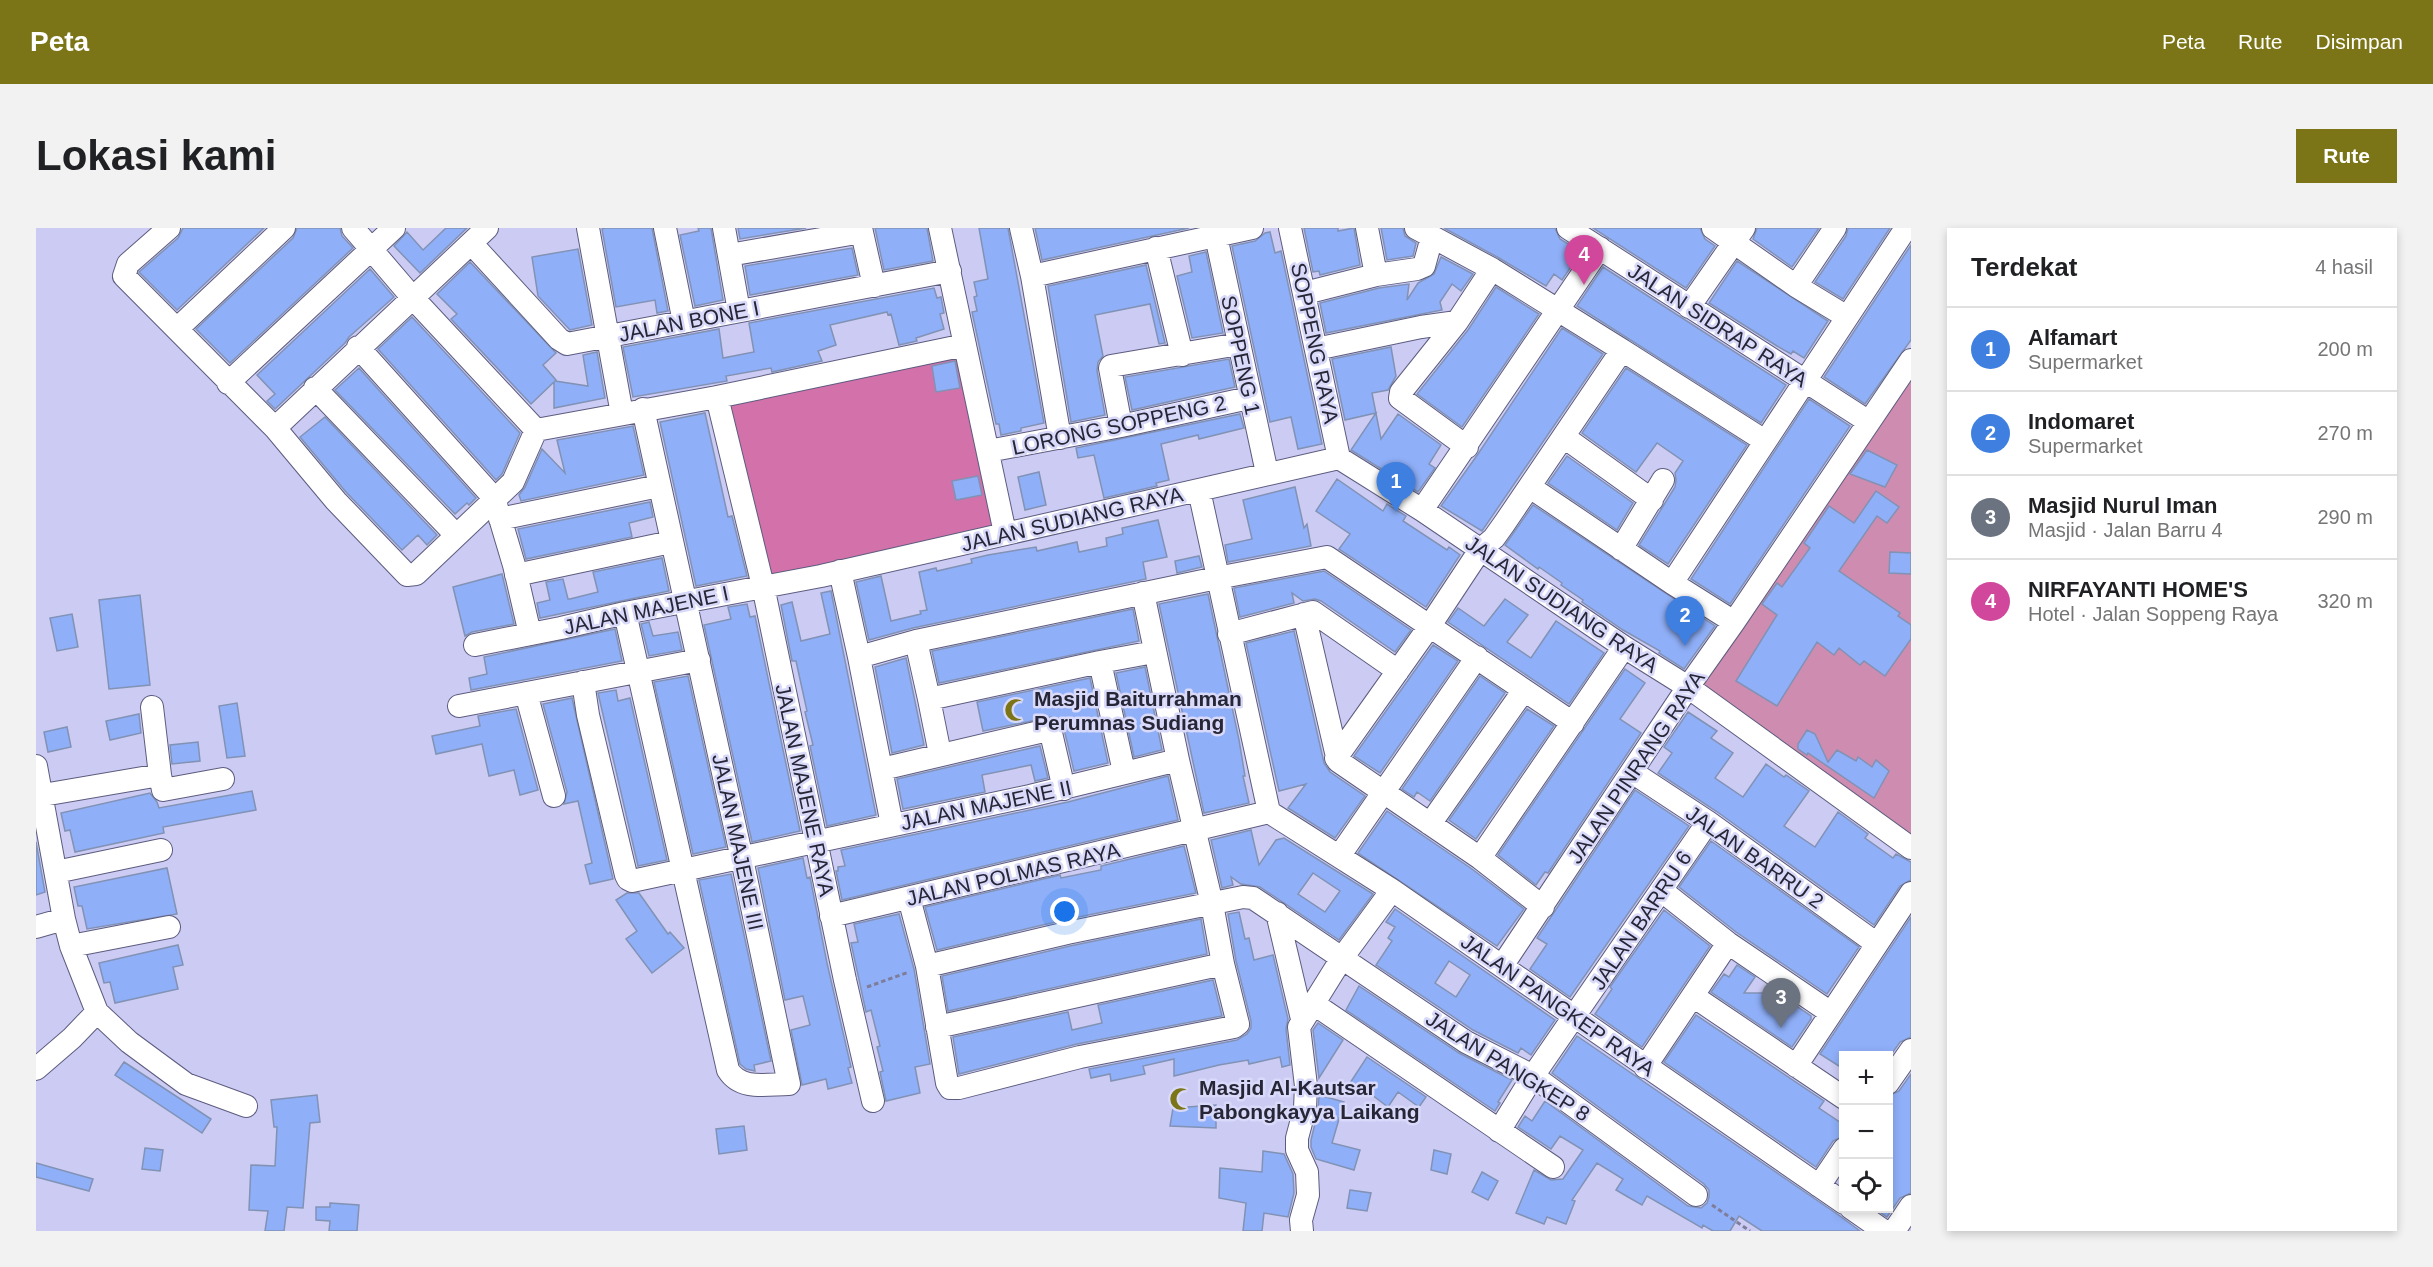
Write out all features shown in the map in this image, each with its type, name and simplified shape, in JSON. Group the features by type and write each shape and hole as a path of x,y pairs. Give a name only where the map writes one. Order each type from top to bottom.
{"street":[{"path":"169,228 128,264 124,276 275,428 336,501 407,575 416,574 456,535 497,509 658,486"},
{"path":"177,328 284,228"},
{"path":"353,228 412,297 536,430"},
{"path":"228,383 394,228"},
{"name":"JALAN MAJENE III","path":"588,228 608,337 658,486 686,601 789,1084 743,1084 734,1079 728,1070 682,870"},
{"path":"665,228 684,322"},
{"path":"724,228 739,311"},
{"path":"940,228 1005,533"},
{"path":"1021,228 1032,276 1060,438"},
{"path":"1032,276 1252,228"},
{"name":"SOPPENG RAYA","path":"1290,228 1340,458"},
{"path":"1367,228 1376,275"},
{"name":"JALAN SIDRAP RAYA","path":"1568,228 1869,422"},
{"path":"1713,228 1739,235 1796,286 1847,316"},
{"path":"1796,286 1835,228"},
{"path":"1672,583 1906,228"},
{"path":"729,255 795,236 861,230 874,286"},
{"path":"1305,293 1376,275 1424,266 1424,233 1492,268 1765,441"},
{"path":"1689,307 1739,235"},
{"path":"275,428 358,347 479,236"},
{"name":"JALAN BONE I","path":"479,236 564,344 874,286 948,263"},
{"name":"SOPPENG 1","path":"1216,236 1249,398 1267,473"},
{"path":"1156,248 1182,355"},
{"path":"1422,510 1467,447 1600,248"},
{"path":"1467,447 1400,398 1401,392 1457,322 1492,268"},
{"path":"1316,348 1457,322"},
{"path":"1121,426 1111,366 1239,344"},
{"path":"536,430 717,397 965,345"},
{"path":"358,347 497,509 515,570 530,634"},
{"path":"1336,758 1429,627 1480,550 1494,538 1530,487 1622,350"},
{"name":"JALAN PINRANG RAYA","path":"1502,966 1688,687 1911,360"},
{"path":"315,388 456,535"},
{"path":"717,397 763,586"},
{"name":"LORONG SOPPENG 2","path":"988,451 1121,426 1249,398"},
{"path":"497,509 517,477 536,430"},
{"path":"1564,437 1652,500"},
{"name":"JALAN SUDIANG RAYA","path":"763,586 840,571 1340,458 1688,687 1911,848"},
{"path":"1621,549 1663,480"},
{"path":"1530,487 1734,622"},
{"path":"1199,490 1216,578 1269,812"},
{"path":"515,570 671,542"},
{"path":"859,657 916,641 1327,557 1573,723"},
{"path":"840,571 892,825"},
{"name":"JALAN MAJENE I","path":"475,645 763,586"},
{"name":"JALAN MAJENE RAYA","path":"763,586 831,916 873,1101"},
{"path":"909,898 927,966 947,1083 950,1088 959,1088 1080,1057 1234,1027 1238,1024 1154,652 1143,593"},
{"path":"1229,634 1313,612 1398,671"},
{"path":"625,613 682,870"},
{"path":"1304,614 1336,758 1383,793 1480,858 1543,907"},
{"path":"916,641 940,754"},
{"path":"1480,858 1624,647"},
{"path":"930,699 1154,652"},
{"path":"1340,855 1477,657"},
{"path":"459,706 699,660"},
{"path":"1100,662 1124,772"},
{"name":"JALAN MAJENE II","path":"583,682 588,715 628,879 632,881 1064,789 1178,760"},
{"path":"1430,824 1524,690"},
{"path":"526,693 554,796"},
{"path":"152,707 163,789 223,779"},
{"path":"882,769 1048,730 1051,733 1064,789"},
{"path":"36,766 64,919 71,946 97,1012 129,1042 186,1084 246,1106"},
{"name":"JALAN BARRU 2","path":"1632,772 1708,822 1877,944"},
{"path":"43,795 160,775"},
{"name":"JALAN POLMAS RAYA","path":"831,916 1269,812"},
{"name":"JALAN PANGKEP RAYA","path":"1269,812 1392,890 1839,1200"},
{"name":"JALAN BARRU 6","path":"1499,1131 1533,1076 1708,822"},
{"path":"56,872 161,850"},
{"path":"1302,1231 1301,1220 1308,1195 1307,1172 1297,1150 1297,1138 1305,1108 1306,1086 1299,1027 1342,958 1392,890"},
{"path":"1662,891 1728,943 1831,1013"},
{"path":"1796,1066 1911,893"},
{"name":"JALAN PANGKEP 8","path":"927,966 1067,933 1243,897 1253,898 1466,1042 1533,1076 1696,1195"},
{"path":"1277,913 1308,1012 1553,1167"},
{"path":"36,927 64,919"},
{"path":"71,946 169,927"},
{"path":"1645,1066 1728,943"},
{"path":"937,1027 1223,964"},
{"path":"1692,996 1839,1095"},
{"path":"36,1069 72,1038 97,1012"},
{"path":"1893,1076 1911,1050"},
{"path":"1819,1186 1839,1156"},
{"path":"1894,1231 1911,1206"},
{"path":"1857,1213 1884,1231"}],"path":[{"path":"848,994 927,966"},
{"path":"1696,1195 1750,1231"}],"shaded area":[{"path":"965,345 1005,533 763,586 717,397"},
{"path":"1911,360 1911,848 1688,687"}],"building":[{"path":"183,228 264,228 177,310 139,272 178,238"},
{"path":"297,228 340,228 342,236 353,248 230,363 196,329 293,238"},
{"path":"446,228 467,228 420,273 394,246 407,232 423,250"},
{"path":"652,228 668,311 657,313 655,300 616,307 602,229"},
{"path":"698,228 711,228 723,300 695,306 680,235 699,231"},
{"path":"738,228 806,228 740,239"},
{"path":"875,228 927,228 933,261 884,270"},
{"path":"979,228 1008,228 1044,423 1001,435 999,424 996,424 972,312 977,311 974,282 988,279"},
{"path":"1035,228 1189,228 1042,260"},
{"path":"1304,228 1338,228 1338,231 1354,228 1360,265 1320,275 1319,271 1313,272"},
{"path":"1381,228 1403,228 1405,236 1416,243 1413,256 1387,260"},
{"path":"1444,228 1555,228 1560,239 1581,252 1562,280 1554,274 1546,286"},
{"path":"1593,228 1700,228 1705,239 1715,246 1686,288"},
{"path":"1757,228 1819,228 1792,267 1753,239"},
{"path":"1848,228 1890,228 1843,299 1815,282 1846,236"},
{"path":"1270,232 1275,253 1281,251 1322,444 1298,449 1291,417 1270,422 1232,246 1255,241"},
{"path":"1911,245 1911,340 1865,404 1824,377"},
{"path":"852,248 858,275 750,295 745,266"},
{"path":"578,249 592,325 570,330 538,296 532,257"},
{"path":"1206,252 1223,333 1192,338 1177,276 1192,272 1189,256"},
{"path":"1441,257 1473,274 1461,291 1452,284 1440,302 1442,310 1326,333 1320,303 1379,288 1409,284 1407,300 1418,283 1434,274"},
{"path":"1737,261 1828,321 1804,358 1793,351 1791,354 1777,346 1709,303"},
{"path":"470,262 556,353 543,365 555,381 588,386 583,355 597,352 605,398 554,408 554,382 531,404 451,319 457,314 437,294"},
{"path":"1146,265 1165,343 1159,344 1150,304 1095,315 1103,356 1098,362 1097,371 1105,415 1071,422 1048,286"},
{"path":"1603,267 1786,385 1761,423 1577,306"},
{"path":"370,269 394,297 275,409 267,401 275,394 257,375"},
{"path":"1496,287 1539,314 1462,427 1417,394 1468,330"},
{"path":"934,288 937,298 941,297 944,313 940,314 944,329 916,338 917,341 899,345 891,314 888,315 887,312 830,325 836,345 818,351 822,361 772,372 771,368 726,376 727,381 633,397 623,347 719,329 723,358 754,352 749,323"},
{"path":"412,317 520,433 502,474 496,480 378,349"},
{"path":"1562,328 1603,354 1482,531 1441,506"},
{"path":"1391,347 1396,376 1388,390 1372,393 1376,413 1345,420 1332,359"},
{"path":"1229,359 1235,387 1132,410 1125,377"},
{"path":"955,361 960,388 936,392 932,366"},
{"path":"359,368 476,498 469,505 467,503 455,514 335,390"},
{"path":"1626,368 1747,445 1668,564 1639,545 1675,487 1675,473 1683,461 1657,443 1636,472 1582,433"},
{"path":"1809,399 1850,426 1730,604 1691,579"},
{"path":"705,413 728,517 732,516 747,576 696,586 660,422"},
{"path":"1376,413 1381,439 1398,414 1441,445 1429,464 1435,468 1418,492 1351,450"},
{"path":"1240,414 1244,428 1199,439 1198,435 1161,444 1169,480 1156,483 1157,486 1104,498 1094,455 1078,458 1076,448"},
{"path":"325,417 437,535 427,545 418,535 402,550 346,492 300,437"},
{"path":"633,426 644,475 521,501 519,495 542,449 565,473 557,440"},
{"path":"1867,450 1897,465 1885,487 1850,474"},
{"path":"1567,456 1633,503 1617,530 1548,483"},
{"path":"1039,472 1046,505 1025,510 1018,477"},
{"path":"978,476 982,495 956,500 952,481"},
{"path":"1337,479 1383,511 1387,504 1406,516 1403,521 1447,550 1449,547 1460,555 1426,607 1339,549 1350,534 1316,511"},
{"path":"1295,487 1304,528 1307,524 1311,546 1228,562 1225,545 1252,539 1243,500"},
{"path":"1876,491 1899,507 1887,523 1877,516 1839,571 1900,613 1898,616 1911,625 1911,639 1885,676 1864,661 1860,665 1839,648 1834,655 1817,642 1777,706 1736,681 1777,615 1762,604 1777,583 1782,587 1810,548 1804,543 1829,506 1854,523"},
{"path":"650,502 653,517 629,523 632,537 526,559 518,529"},
{"path":"1533,505 1715,626 1684,669 1659,653 1660,651 1623,630 1582,602 1583,600 1561,585 1562,583 1505,545"},
{"path":"1158,520 1167,557 1143,562 1146,579 913,628 869,640 856,582 881,576 891,621 921,614 920,611 927,610 919,572 936,568 937,571 972,563 971,559 1036,547 1037,551 1077,542 1079,552 1107,546 1106,538 1123,534 1122,528"},
{"path":"1890,552 1911,553 1911,574 1889,573"},
{"path":"1199,556 1202,567 1177,573 1175,561"},
{"path":"662,558 669,591 540,618 537,603 550,600 546,582 563,579 568,599 570,599 598,592 593,572"},
{"path":"1324,571 1411,630 1395,652 1321,601 1315,599 1303,601 1292,593 1294,603 1240,617 1234,588"},
{"path":"502,574 514,624 472,632 465,636 453,587"},
{"path":"831,591 876,815 827,826 810,746 813,745 805,712 807,711 796,661 792,661 781,605 792,602 801,641 830,634 821,593"},
{"path":"1208,594 1239,740 1249,803 1204,813 1159,604"},
{"path":"140,595 150,685 109,689 99,600"},
{"path":"1505,599 1528,615 1507,642 1531,658 1556,621 1604,653 1569,704 1448,622 1458,608 1484,626"},
{"path":"747,604 750,617 755,616 800,831 752,842 704,625 731,619 728,607"},
{"path":"1133,609 1139,641 939,683 932,651"},
{"path":"72,614 78,647 57,651 50,618"},
{"path":"649,622 653,636 678,632 682,650 649,656 641,624"},
{"path":"615,629 622,661 471,690 469,678 487,674 484,657"},
{"path":"1294,631 1324,763 1330,772 1365,796 1335,838 1288,808 1306,784 1279,791 1246,643"},
{"path":"1433,645 1458,661 1380,773 1354,756"},
{"path":"906,658 924,745 892,753 875,667"},
{"path":"1145,667 1162,750 1134,757 1116,673"},
{"path":"1625,669 1645,683 1620,719 1641,733 1548,873 1545,872 1536,885 1498,855"},
{"path":"688,676 726,847 693,854 654,682"},
{"path":"1480,676 1505,693 1430,801 1417,792 1414,797 1402,789"},
{"path":"1090,678 1108,763 1074,771 1064,729 1058,720 1051,717 983,731 977,702"},
{"path":"616,690 618,701 630,698 667,860 638,866 598,693"},
{"path":"572,698 613,879 590,884 585,865 592,863 578,801 564,804 567,792 543,704"},
{"path":"237,703 245,756 227,758 219,706"},
{"path":"516,709 538,790 520,795 514,770 489,776 482,744 436,754 432,736 480,726 478,716"},
{"path":"1527,709 1554,726 1476,839 1449,820"},
{"path":"1688,712 1717,731 1711,738 1733,753 1715,778 1743,797 1766,764 1809,791 1784,826 1812,845 1815,847 1838,812 1868,834 1865,838 1893,858 1896,854 1911,862 1911,880 1900,886 1874,925 1716,811 1658,773 1672,753 1664,747"},
{"path":"139,714 141,733 110,740 106,721"},
{"path":"67,727 71,747 48,752 44,732"},
{"path":"1807,730 1815,734 1828,762 1837,750 1856,761 1858,757 1872,767 1876,760 1889,771 1874,798 1808,753 1807,755 1798,749 1798,744"},
{"path":"198,742 200,761 172,764 170,745"},
{"path":"1040,746 1048,778 1035,781 1031,765 982,775 985,792 903,809 897,779"},
{"path":"1168,776 1178,820 842,900 836,871 838,867 845,866 841,850 1068,802"},
{"path":"1635,790 1689,826 1570,997 1530,969 1547,944 1537,938"},
{"path":"252,791 256,810 163,827 164,833 75,852 70,830 65,831 61,813 150,793 159,808"},
{"path":"1387,811 1472,869 1524,909 1497,946 1358,853"},
{"path":"1251,830 1259,865 1276,840 1284,838 1373,894 1339,940 1260,887 1241,884 1231,877 1233,885 1222,888 1211,840","holes":["1313,873 1340,891 1325,912 1298,894"]},
{"path":"1711,841 1859,947 1827,994 1736,932 1679,887"},
{"path":"36,842 45,892 36,895"},
{"path":"1184,846 1196,893 1064,920 937,950 925,907 1060,875 1061,878 1101,870 1101,866"},
{"path":"803,858 807,878 810,877 851,1067 848,1068 852,1083 828,1089 826,1079 802,1085 791,1030 810,1025 803,996 785,1000 758,868"},
{"path":"167,868 177,914 87,929 82,906 78,906 74,887"},
{"path":"731,874 771,1061 754,1065 755,1071 746,1069 740,1064 699,880"},
{"path":"627,893 639,893 668,934 670,932 684,948 652,973 626,939 637,931 616,900"},
{"path":"1395,909 1555,1020 1531,1055 1521,1048 1518,1053 1473,1030 1376,965 1392,941 1388,938 1395,927 1386,922","holes":["1449,961 1470,975 1456,997 1435,983"]},
{"path":"1664,910 1710,946 1642,1047 1595,1014 1612,989 1610,987"},
{"path":"1239,912 1245,939 1249,938 1254,960 1273,955 1288,1019 1286,1029 1290,1065 1282,1067 1280,1057 1249,1064 1248,1060 1174,1076 1174,1059 1143,1066 1145,1074 1111,1081 1110,1074 1091,1078 1089,1069 1237,1040 1247,1034 1251,1028 1251,1021 1236,961 1228,914"},
{"path":"899,914 914,969 930,1064 915,1067 920,1093 886,1101 880,1072 883,1071 877,1047 880,1046 871,1010 866,1012 851,943 858,942 854,924"},
{"path":"1911,917 1911,1037 1900,1042 1893,1052 1839,1051 1839,1066 1820,1054"},
{"path":"1201,919 1207,954 948,1011 942,976"},
{"path":"178,945 183,965 173,967 178,989 115,1003 110,982 104,983 99,963"},
{"path":"1737,965 1755,977 1744,993 1777,993 1811,1016 1792,1047 1711,992 1724,974 1729,977"},
{"path":"1213,980 1222,1016 1077,1044 959,1074 953,1037 1068,1012 1072,1030 1102,1023 1098,1005"},
{"path":"1359,986 1459,1053 1512,1080 1495,1111 1346,1010"},
{"path":"1696,1015 1824,1101 1819,1108 1839,1122 1839,1138 1833,1141 1816,1167 1664,1062"},
{"path":"1318,1023 1343,1040 1319,1078 1313,1030"},
{"path":"1577,1036 1860,1231 1762,1231 1739,1216 1730,1231 1713,1231 1703,1225 1702,1228 1647,1196 1642,1205 1616,1190 1623,1179 1597,1163 1572,1200 1575,1201 1566,1224 1547,1217 1544,1224 1516,1213 1534,1170 1551,1180 1563,1179 1583,1150 1560,1136 1551,1149 1518,1127 1525,1116 1532,1121 1545,1101 1688,1206 1701,1208 1707,1203 1709,1190 1704,1184 1552,1073"},
{"path":"1367,1057 1426,1097 1419,1107 1398,1092 1388,1107 1364,1089 1360,1095 1348,1086"},
{"path":"124,1062 211,1119 202,1133 115,1075"},
{"path":"1911,1074 1911,1193 1900,1198 1893,1208 1893,1094 1899,1091"},
{"path":"317,1095 320,1122 310,1123 303,1208 287,1207 284,1231 265,1231 268,1211 249,1210 251,1165 275,1166 277,1127 274,1127 271,1100"},
{"path":"1319,1095 1344,1102 1332,1143 1360,1150 1354,1170 1316,1159 1311,1140 1318,1111"},
{"path":"1216,1105 1216,1128 1170,1126 1173,1108"},
{"path":"744,1126 747,1150 719,1154 716,1129"},
{"path":"145,1148 163,1150 160,1171 142,1169"},
{"path":"1434,1150 1451,1154 1447,1174 1431,1170"},
{"path":"1263,1151 1284,1154 1293,1174 1294,1193 1288,1217 1264,1213 1262,1231 1243,1231 1246,1203 1219,1198 1220,1168 1262,1172"},
{"path":"36,1163 93,1179 89,1191 36,1177"},
{"path":"1482,1172 1498,1181 1488,1200 1472,1192"},
{"path":"1350,1190 1371,1193 1367,1211 1347,1208"},
{"path":"330,1203 359,1205 357,1231 329,1231 330,1221 316,1220 316,1207 330,1207"}],"place":[{"name":"NIRFAYANTI HOME'S","path":"1584,285"},
{"name":"Alfamart","path":"1396,512"},
{"name":"Indomaret","path":"1685,646"},
{"name":"Masjid Baiturrahman Perumnas Sudiang","path":"1016,710"},
{"name":"Masjid Nurul Iman","path":"1781,1028"},
{"name":"Masjid Al-Kautsar Pabongkayya Laikang","path":"1181,1099"}]}
